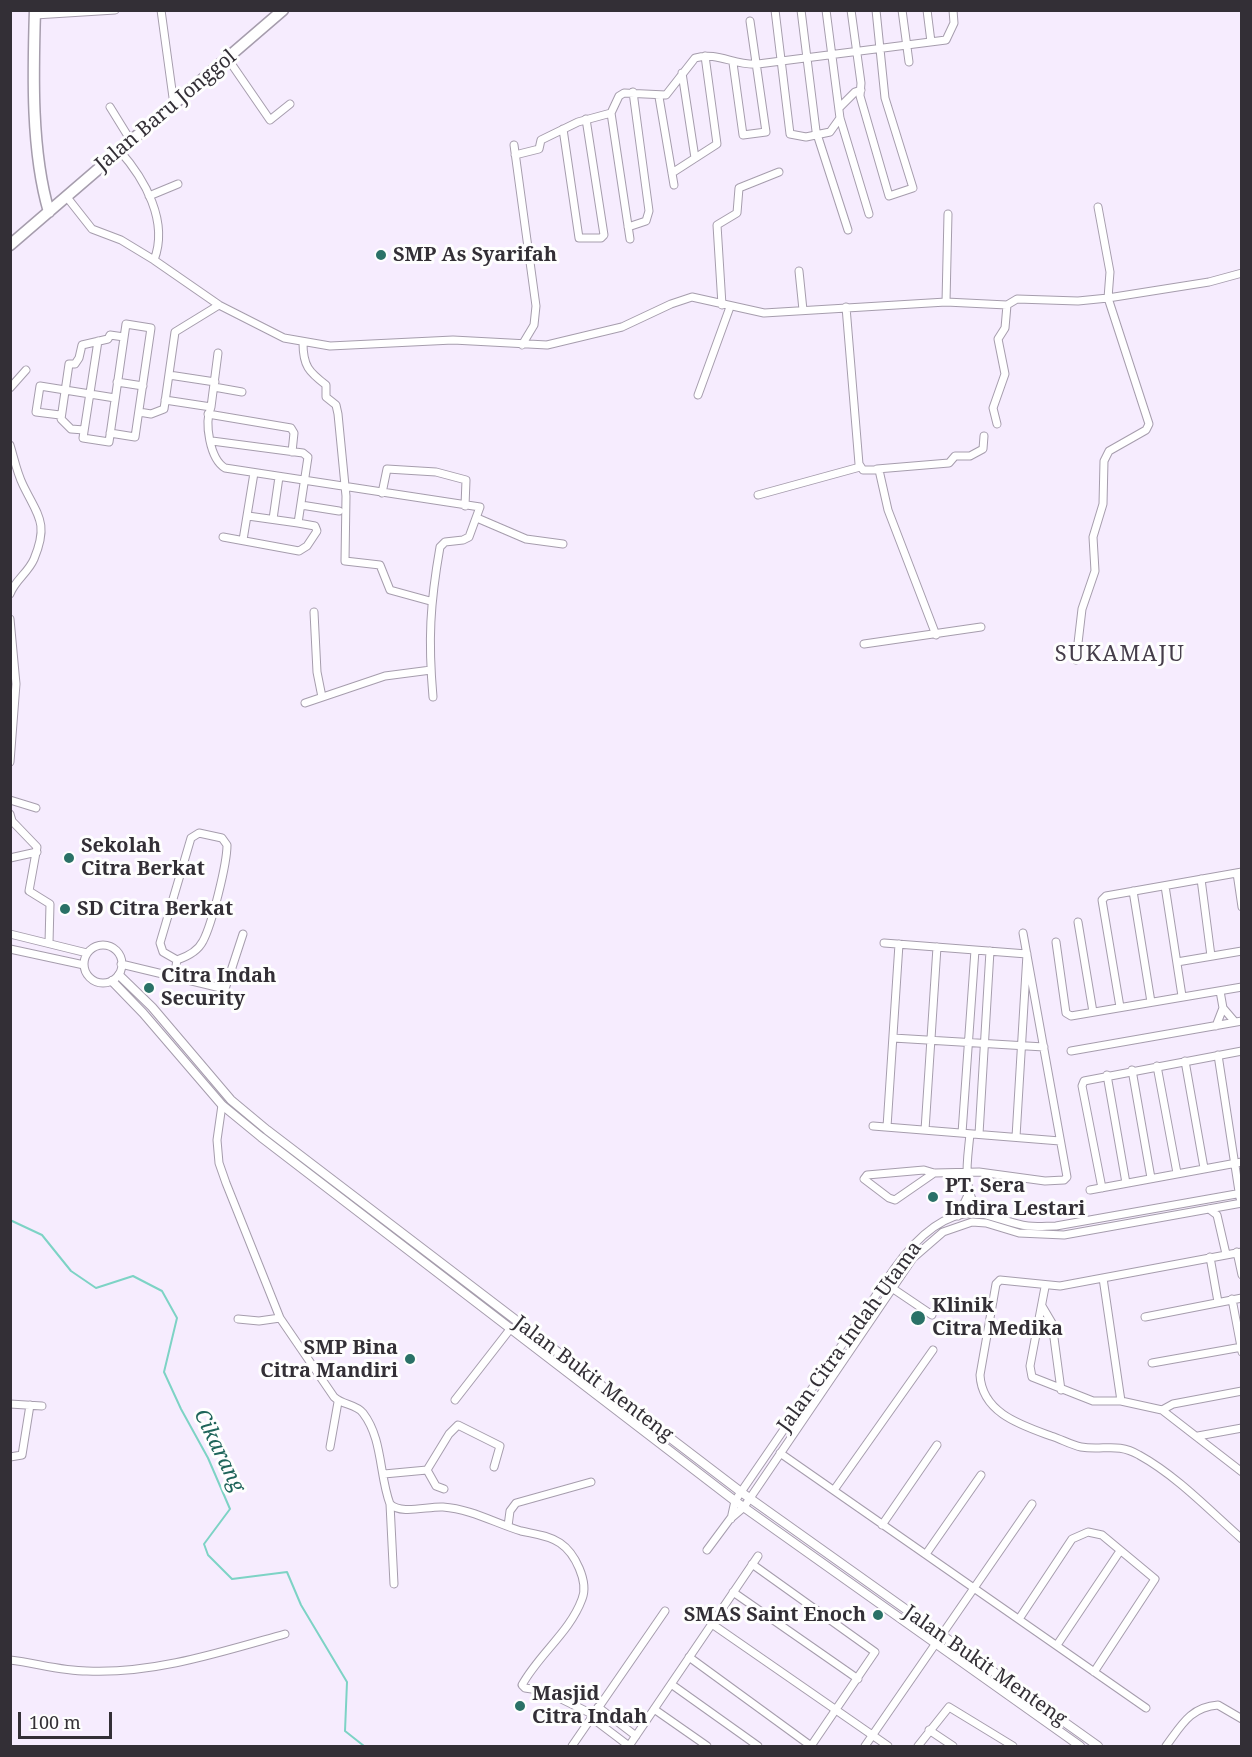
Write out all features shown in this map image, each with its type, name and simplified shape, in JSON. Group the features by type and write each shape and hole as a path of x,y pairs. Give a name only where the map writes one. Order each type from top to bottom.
{"main road":[{"name":"Jalan Baru Jonggol","path":"10,245 283,10"},
{"path":"35,13 36,119 43,191 49,212"}],"street":[{"path":"35,13 115,10"},
{"path":"161,10 174,105"},
{"path":"775,10 790,134 806,137 830,132 840,118"},
{"path":"801,10 816,131 848,230"},
{"path":"826,10 840,118 869,214"},
{"path":"850,10 861,90 889,196 913,188 885,98 876,10"},
{"path":"902,10 909,62"},
{"path":"927,10 931,42"},
{"path":"630,239 610,113 621,94 633,92 660,97 668,94 692,59 705,56 720,57 733,63 758,64 946,40 954,23 953,10"},
{"path":"733,63 745,136 766,132 750,21"},
{"path":"672,173 718,141 705,56"},
{"path":"228,59 270,120 290,104"},
{"path":"682,73 695,158"},
{"path":"838,108 855,92 861,90"},
{"path":"628,227 646,221 649,211 633,92"},
{"path":"660,97 674,185"},
{"path":"110,107 131,141"},
{"path":"515,155 539,149 541,140 563,129 586,119 610,113"},
{"path":"563,129 579,238 583,240 601,238 603,235 586,119"},
{"path":"514,145 536,306 534,325 522,345"},
{"path":"119,150 137,171 149,196 160,233 160,243 154,260"},
{"path":"722,305 717,225 737,213 739,188 779,172"},
{"path":"149,196 178,184"},
{"path":"66,196 92,229 121,240 219,305 271,332 303,343 339,346 453,340 547,345 622,327 686,298 699,298 764,313 946,302 1007,304 1017,299 1078,301 1209,282 1242,273"},
{"path":"1076,660 1082,609 1095,571 1093,537 1103,504 1104,461 1109,451 1148,426 1108,298 1110,272 1098,207"},
{"path":"946,302 948,214"},
{"path":"799,271 803,310"},
{"path":"997,424 993,408 1005,374 998,339 1005,328 1007,304"},
{"path":"139,412 151,414 164,409 176,332 219,305"},
{"path":"698,395 730,307"},
{"path":"846,308 860,467"},
{"path":"98,341 83,438 109,442 110,433 117,382 126,324 151,328 135,437 110,433"},
{"path":"60,415 69,364 75,364 82,345 110,335 124,337"},
{"path":"303,343 307,367 313,376 326,385 326,397 337,409 345,488 345,561 380,565 390,590 430,601"},
{"path":"218,353 215,385 209,410 212,441 221,466 304,482 480,507 466,539 442,544 430,601 431,670 434,698"},
{"path":"10,388 26,370"},
{"path":"170,375 242,392"},
{"path":"117,382 142,386"},
{"path":"84,430 71,429 60,415 36,412 40,387 115,398"},
{"path":"165,400 291,428 294,433 292,452"},
{"path":"758,495 860,467 863,470 950,462 954,456 970,456 983,449 984,436"},
{"path":"212,441 292,452 308,457 298,523"},
{"path":"10,445 21,482 39,513 41,527 39,545 30,568 10,594"},
{"path":"382,493 387,469 436,472 466,480 465,506"},
{"path":"877,469 899,540 936,635"},
{"path":"243,540 254,473"},
{"path":"273,519 279,477"},
{"path":"301,505 339,511"},
{"path":"223,537 299,551 307,546 317,531 315,526 248,516"},
{"path":"477,518 525,539 563,544"},
{"path":"314,612 317,672 322,697"},
{"path":"10,619 13,684 10,762"},
{"path":"864,644 981,627"},
{"path":"305,704 385,676 431,670"},
{"path":"10,801 36,808"},
{"path":"10,814 13,823 36,845 37,852 29,891 50,905 49,943"},
{"path":"200,832 222,838 227,845 225,862 203,942 188,956 177,960 163,952 160,943 191,838 200,832"},
{"path":"10,858 37,852"},
{"path":"1120,1007 1102,900 1106,896 1239,872 1242,907"},
{"path":"1201,879 1211,956"},
{"path":"1165,886 1182,996"},
{"path":"1133,891 1151,1002"},
{"path":"1078,922 1093,1012"},
{"path":"934,1173 895,1200 864,1179 867,1175 924,1170 934,1173 966,1171 1045,1181 1064,1180 1067,1177 1023,933"},
{"path":"10,934 87,953"},
{"path":"121,963 223,990 227,988 243,934"},
{"path":"1056,942 1066,1012 1071,1016 1242,987"},
{"path":"884,943 1027,954"},
{"path":"887,1127 899,944"},
{"path":"10,949 84,965 87,953 98,946 106,946 117,952 121,963 115,978"},
{"path":"925,1130 937,947"},
{"path":"975,950 969,1043 966,1171 968,1196 979,1214"},
{"path":"979,1134 990,951"},
{"path":"1177,962 1242,951"},
{"path":"1016,1137 1027,954"},
{"path":"174,977 177,960"},
{"name":"Jalan Bukit Menteng","path":"84,965 88,977 95,982 115,978 152,1007 231,1100 267,1130 741,1492 1098,1746"},
{"name":"Jalan Bukit Menteng","path":"115,978 222,1105 735,1501 1080,1746"},
{"path":"1216,1026 1223,1008 1220,991"},
{"path":"1223,1008 1238,1022"},
{"path":"1071,1051 1238,1022"},
{"path":"893,1038 1044,1047"},
{"path":"1102,1188 1082,1086 1087,1079 1242,1051"},
{"path":"707,1550 730,1519 744,1507 913,1257 943,1232 972,1222 986,1222 1019,1233 1064,1235 1241,1203 1238,1163 1218,1055"},
{"path":"1185,1061 1204,1168"},
{"path":"1157,1066 1177,1173"},
{"path":"1132,1070 1151,1178"},
{"path":"1107,1075 1126,1183"},
{"path":"222,1105 217,1135 219,1163 280,1318 338,1402 363,1412 378,1447 390,1504 394,1584"},
{"path":"873,1126 1060,1141"},
{"path":"1090,1190 1238,1163"},
{"name":"Jalan Citra Indah Utama","path":"730,1519 735,1501 894,1269 906,1252 931,1228 958,1216 979,1214 1027,1226 1056,1226 1240,1193"},
{"path":"958,1216 968,1196"},
{"path":"1217,1215 1223,1207"},
{"path":"1209,1209 1217,1215 1226,1254"},
{"path":"1241,1536 1160,1467 1137,1453 1119,1446 1082,1447 1018,1422 1000,1412 987,1400 980,1387 980,1375 996,1282 1007,1279 1045,1287 1239,1252 1242,1275"},
{"path":"1209,1257 1218,1302"},
{"path":"1103,1278 1121,1401"},
{"path":"1045,1287 1030,1373 1035,1379 1093,1401 1121,1401 1161,1410 1198,1436 1242,1472"},
{"path":"892,1288 932,1314"},
{"path":"1145,1317 1242,1298"},
{"path":"1152,1363 1241,1349 1232,1299"},
{"path":"1042,1306 1052,1323 1061,1390"},
{"path":"238,1319 259,1321 280,1318"},
{"path":"455,1400 511,1328"},
{"path":"834,1490 933,1350"},
{"path":"1161,1410 1173,1404 1242,1391"},
{"path":"330,1447 338,1402"},
{"path":"10,1404 42,1406"},
{"path":"10,1457 22,1455 30,1406"},
{"path":"427,1470 449,1434 458,1425 500,1446 494,1467"},
{"path":"1198,1436 1242,1428"},
{"path":"882,1525 938,1445"},
{"path":"780,1453 1146,1708"},
{"path":"384,1474 427,1470"},
{"path":"427,1470 436,1486 444,1489"},
{"path":"926,1554 981,1475"},
{"path":"508,1526 510,1511 516,1503 591,1482"},
{"path":"390,1504 398,1509 443,1507 478,1514 561,1544 572,1556 585,1586 583,1598 572,1620 522,1685 525,1688 545,1691 593,1716 639,1746"},
{"path":"865,1746 1032,1504"},
{"path":"1019,1618 1075,1536 1095,1532 1155,1579 1094,1672"},
{"path":"1057,1645 1120,1551"},
{"path":"632,1742 758,1556"},
{"path":"689,1657 811,1746 875,1655 874,1649 752,1564"},
{"path":"733,1592 858,1679"},
{"path":"572,1746 665,1611"},
{"path":"712,1624 888,1746"},
{"path":"10,1660 61,1669 130,1671 182,1661 285,1634"},
{"path":"671,1684 758,1746"},
{"path":"1166,1746 1187,1718 1198,1709 1218,1705 1242,1719"},
{"path":"598,1707 632,1742"},
{"path":"918,1746 946,1708 952,1707 1013,1746"},
{"path":"654,1709 707,1746"},
{"path":"929,1730 953,1746"}],"waterway":[{"name":"Cikarang","path":"10,1220 42,1235 71,1271 96,1288 133,1276 162,1291 177,1318 164,1372 208,1458 230,1509 204,1544 208,1555 232,1579 287,1572 301,1605 347,1682 345,1731 364,1746"}],"place":[{"name":"SMP As Syarifah","path":"381,255"},
{"name":"Sekolah Citra Berkat","path":"69,858"},
{"name":"SD Citra Berkat","path":"65,909"},
{"name":"Citra Indah Security","path":"149,988"},
{"name":"PT. Sera Indira Lestari","path":"933,1197"},
{"name":"Klinik Citra Medika","path":"918,1318"},
{"name":"SMP Bina Citra Mandiri","path":"410,1359"},
{"name":"SMAS Saint Enoch","path":"878,1615"},
{"name":"Masjid Citra Indah","path":"520,1706"}],"district":[{"name":"SUKAMAJU","path":"1120,655"}]}
